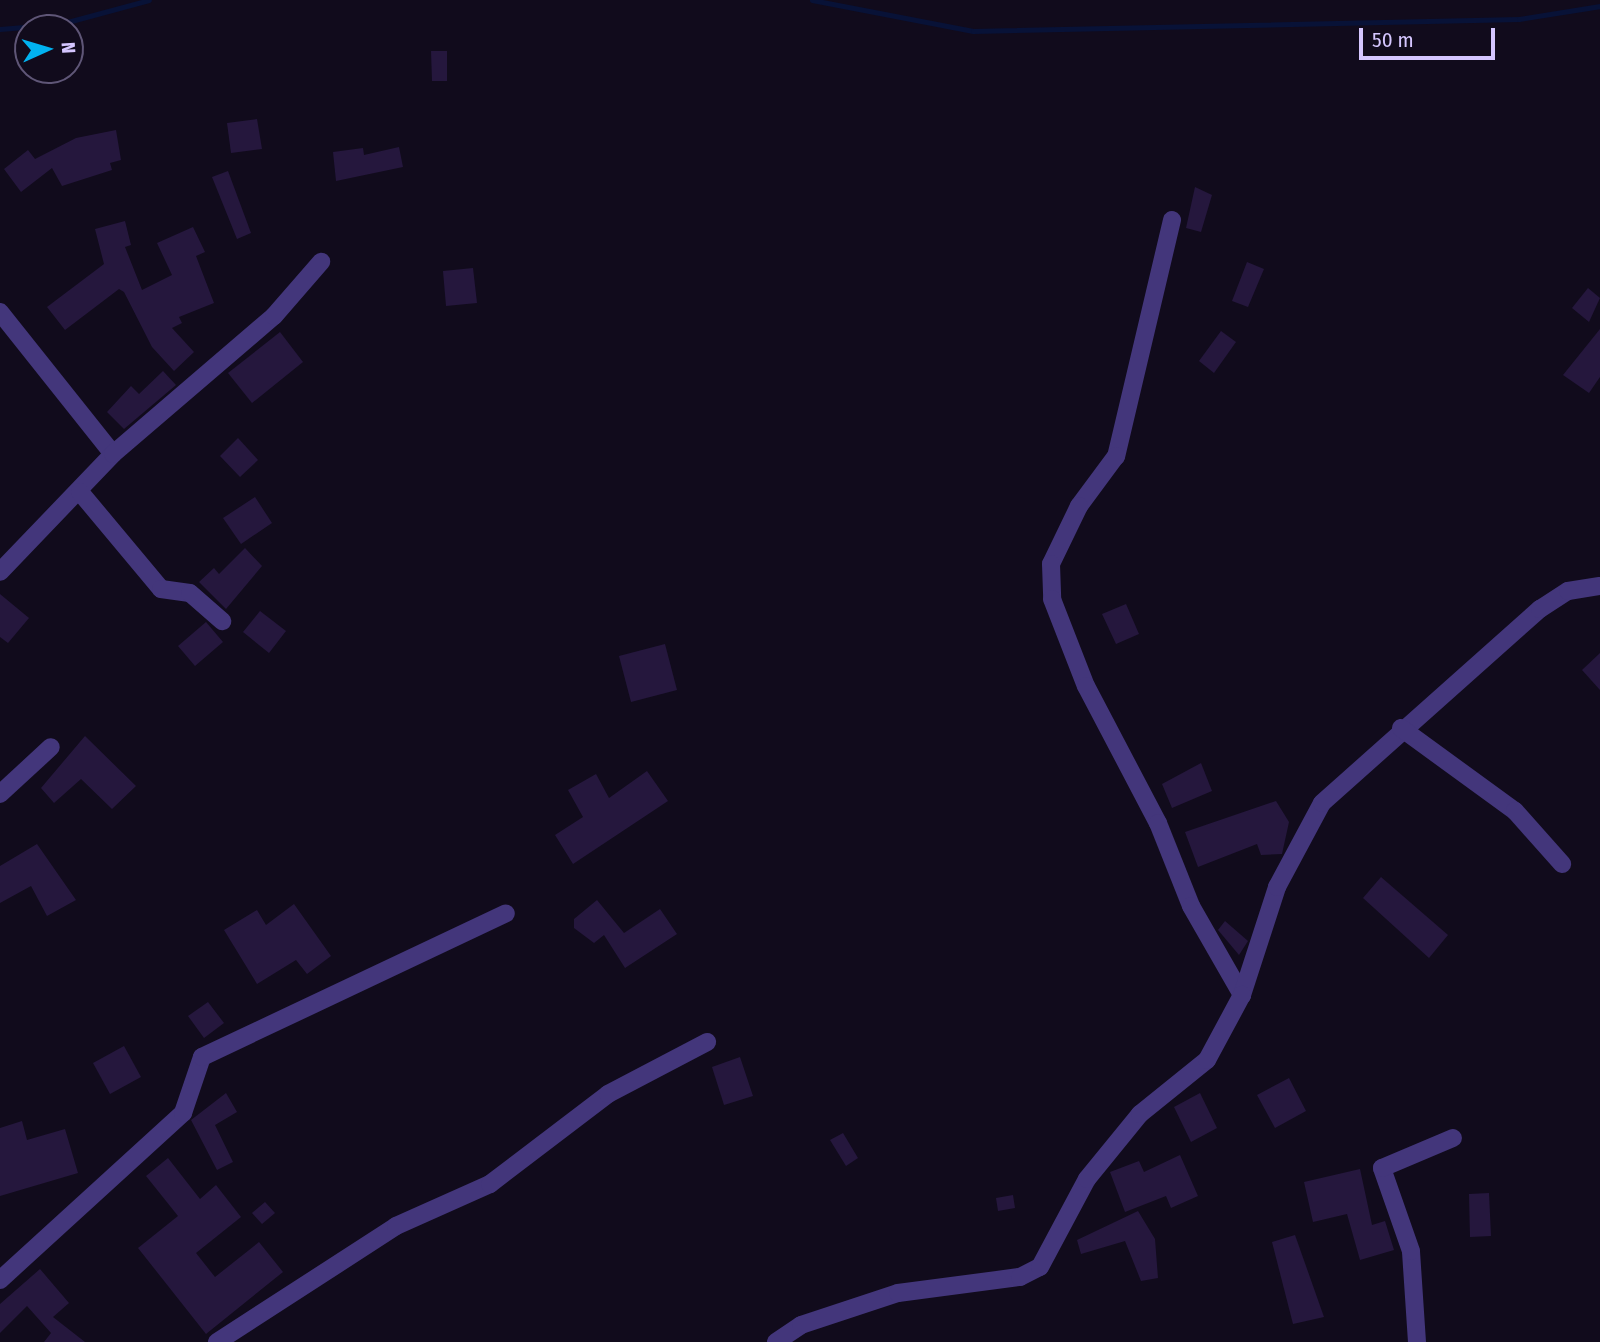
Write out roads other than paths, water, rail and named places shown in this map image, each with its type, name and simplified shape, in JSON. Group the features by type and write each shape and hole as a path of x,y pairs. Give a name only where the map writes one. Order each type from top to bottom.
{"street":[{"path":"1172,220 1116,456 1079,506 1051,564 1052,599 1086,685 1158,823 1191,906 1242,995"},
{"path":"0,572 80,492 113,454 274,316 321,262"},
{"path":"0,312 113,454"},
{"path":"80,492 161,589 190,593 222,621"},
{"path":"776,1342 801,1325 898,1293 1020,1277 1040,1267 1087,1178 1140,1114 1207,1060 1242,995 1277,887 1322,803 1401,728 1540,609 1568,591 1600,586"},
{"path":"1401,728 1515,811 1562,863"},
{"path":"0,793 51,747"},
{"path":"0,1280 183,1113 202,1057 506,913"},
{"path":"217,1342 396,1226 490,1184 608,1094 707,1042"},
{"path":"1417,1342 1411,1251 1382,1168 1453,1138"}],"waterway":[{"path":"0,29 60,24 149,0"},
{"path":"812,0 973,31 1519,19 1600,6"}]}
